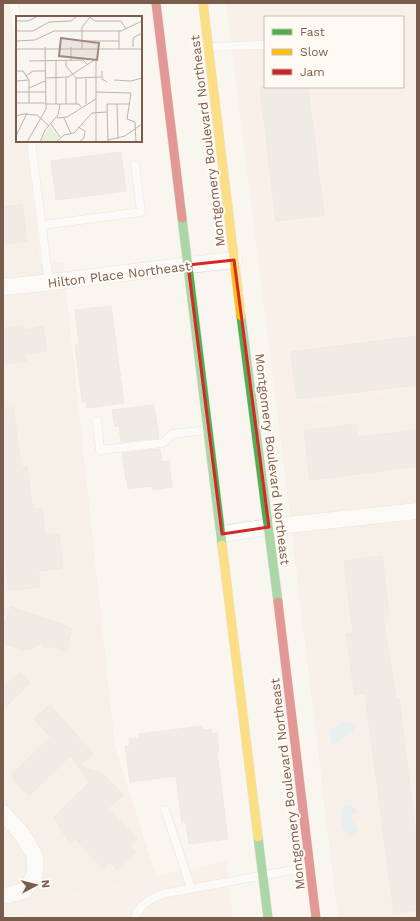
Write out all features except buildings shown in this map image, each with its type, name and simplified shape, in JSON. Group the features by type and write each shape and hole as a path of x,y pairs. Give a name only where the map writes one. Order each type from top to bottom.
{"main road":[{"path":"156,3 268,918"},
{"name":"Montgomery Boulevard Northeast","path":"203,3 234,260 269,527 316,918"}],"street":[{"name":"Hilton Place Northeast","path":"3,287 50,283 234,260"},
{"path":"222,534 269,527 417,511"},
{"path":"3,813 22,834 34,856 36,875 24,891 3,896"}],"lane":[{"path":"14,3 16,19"},
{"path":"208,47 264,45"},
{"path":"31,142 50,283"},
{"path":"42,226 141,212 135,165"},
{"path":"97,421 100,450 163,443 172,434 209,430"},
{"path":"165,810 191,888"},
{"path":"135,918 141,907 151,899 162,894 310,867"}],"highlighted area":[{"path":"234,260 269,527 222,534 188,265"}],"shaded area":[{"path":"3,3 9,3 16,58 16,142 26,142 41,264 63,262 115,746 156,876 56,897 22,915 3,917"},
{"path":"226,3 417,3 417,391 277,409"},
{"path":"417,391 417,918 338,918 277,409"},
{"path":"226,861 233,918 3,918 22,915 56,897"}],"water":[{"path":"342,721 356,723 353,732 332,745 329,730 337,727"},
{"path":"346,805 351,805 356,811 356,814 351,816 358,829 358,832 352,837 345,832 342,823 342,813"}],"traffic: fast":[{"path":"182,218 222,545"},
{"path":"241,316 278,602"},
{"path":"258,837 268,918"}],"traffic: slow":[{"path":"203,3 241,316"},
{"path":"222,545 258,837"}],"traffic: jam":[{"path":"156,3 182,218"},
{"path":"278,602 316,918"}]}
